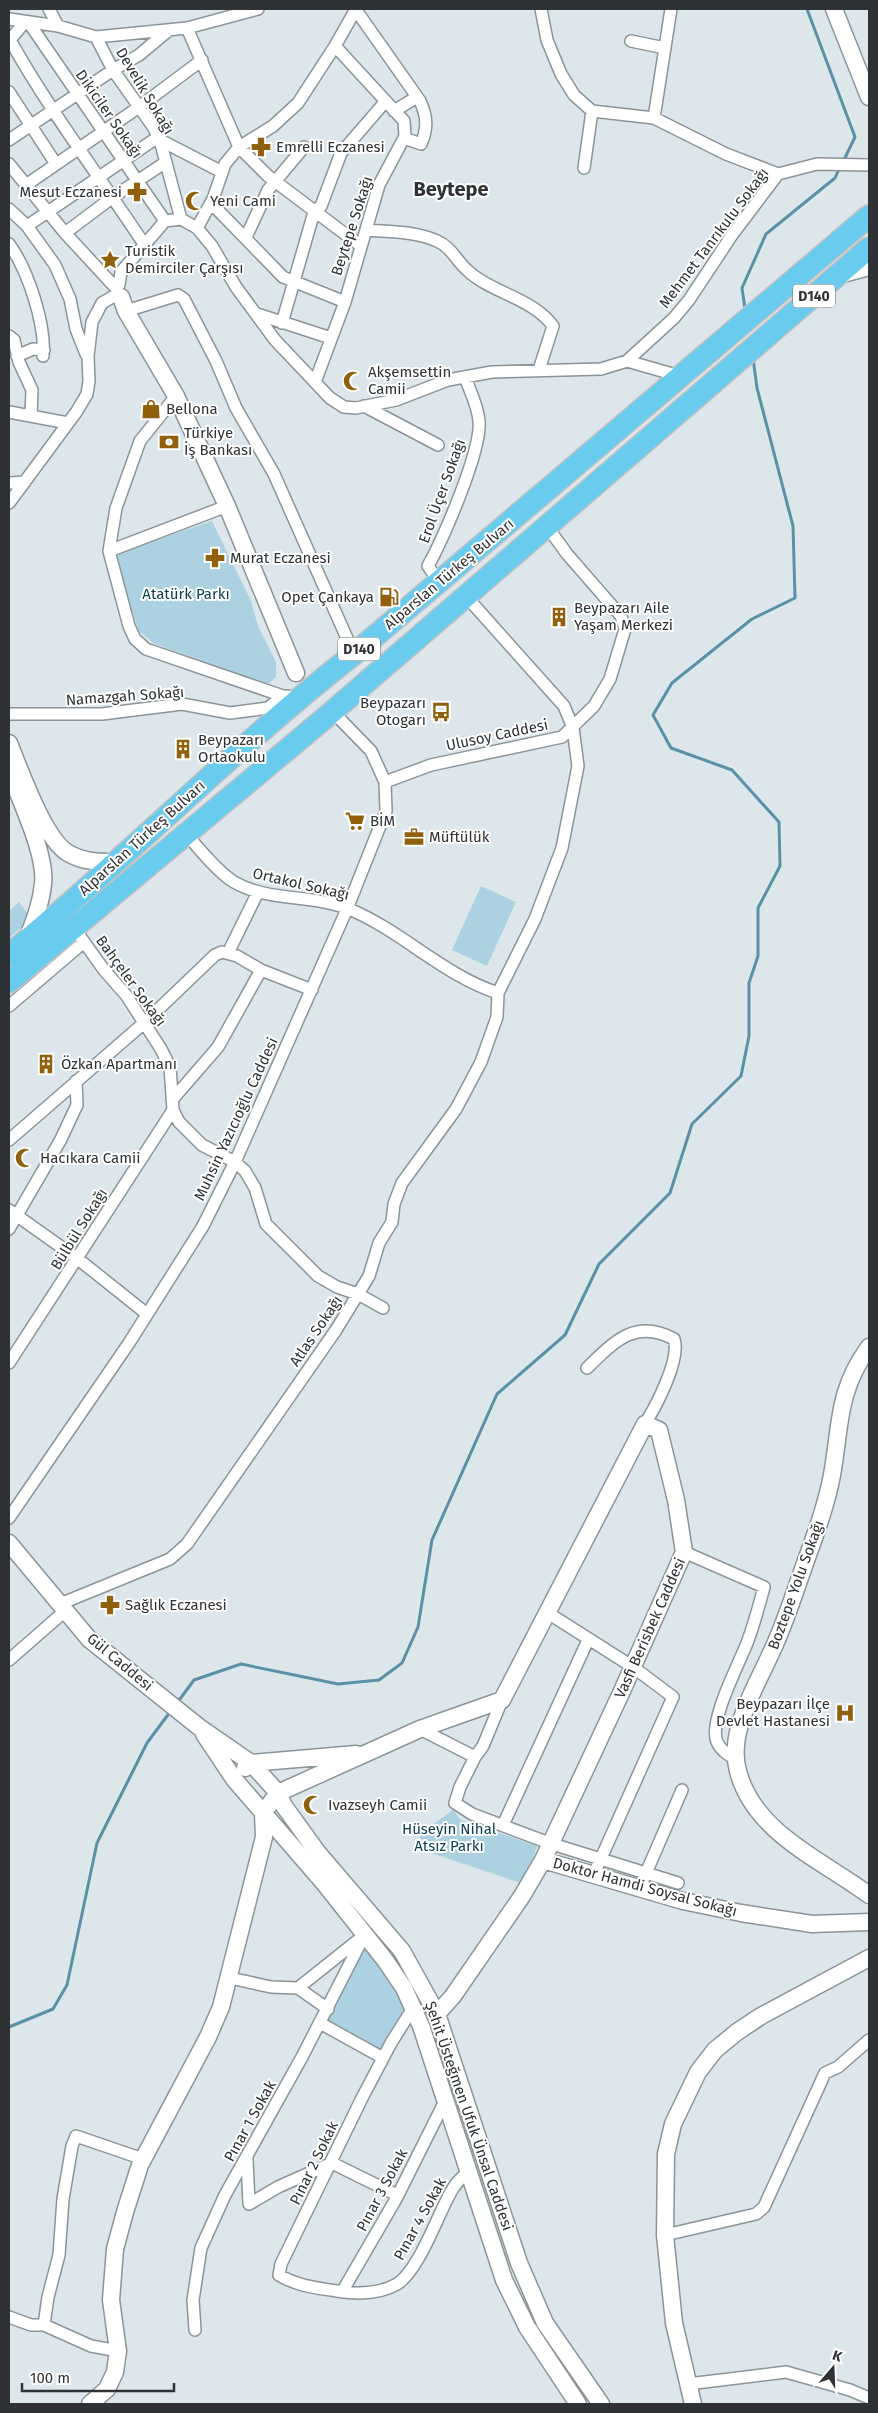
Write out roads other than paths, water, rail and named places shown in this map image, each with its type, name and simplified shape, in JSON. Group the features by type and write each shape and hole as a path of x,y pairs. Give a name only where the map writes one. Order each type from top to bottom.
{"highway":[{"name":"Alparslan Türkeş Bulvarı","path":"9,955 116,862 297,689 354,654 869,216"},
{"name":"Alparslan Türkeş Bulvarı","path":"9,982 79,935 186,833 326,717 716,378 839,276 869,248"},
{"path":"297,689 318,689 326,693 332,702 326,717 307,722 300,716 297,707 297,689"}],"street":[{"path":"49,9 58,26"},
{"path":"9,19 58,26 96,37 187,28 258,9"},
{"path":"197,228 211,203 225,164 240,147 273,126 298,103 336,46 356,9 417,97 424,111 426,132 422,144 404,138 406,129 404,121 384,102 336,46"},
{"path":"542,9 547,40 561,74 574,96 592,111 654,118 726,154 778,174"},
{"path":"654,118 671,9"},
{"path":"834,9 869,98"},
{"path":"27,22 9,41 52,111 100,177 144,244"},
{"name":"Dikiciler Sokağı","path":"27,22 165,221"},
{"path":"187,28 240,147 276,182 361,246"},
{"path":"10,138 139,55 169,30"},
{"name":"Develik Sokağı","path":"96,37 113,70 158,138 181,219"},
{"path":"631,41 665,48"},
{"path":"26,184 139,107 202,60"},
{"path":"9,92 56,164"},
{"path":"394,111 417,97"},
{"path":"282,323 314,212 321,206 341,152 384,102"},
{"path":"584,168 592,111"},
{"path":"27,226 158,138 222,172"},
{"name":"Beytepe Sokağı","path":"315,382 344,302 379,184 404,138"},
{"path":"246,237 268,190 304,148"},
{"path":"65,233 113,197 166,162"},
{"path":"9,164 119,295 176,396 227,506 297,689"},
{"name":"Mehmet Tanrıkulu Sokağı","path":"627,361 674,318 690,300 732,234 778,174 817,164 866,165"},
{"path":"211,203 283,277 293,283 344,302"},
{"path":"9,209 27,226 55,265 70,299 76,328 88,358"},
{"path":"119,295 121,272 165,221 181,219 197,228 212,246 236,287 275,340 330,398 344,407 364,406 396,400 448,380 492,372 601,369 627,361 682,377"},
{"path":"366,230 408,233 438,241 446,246 467,270 541,314 553,326 539,370"},
{"path":"9,244 25,271 44,342 44,353 33,349 17,356"},
{"path":"839,276 869,267"},
{"path":"9,503 87,394 92,322 102,303 119,295 178,295 184,299 216,361 236,408 274,474 354,654"},
{"path":"256,314 331,338"},
{"path":"9,336 14,340 17,356 32,390 31,416"},
{"name":"Erol Üçer Sokağı","path":"439,582 428,566 441,543 473,457 479,432 478,412 465,377"},
{"path":"176,396 140,441 116,508 109,551 129,626 135,639 146,649 297,689"},
{"path":"364,406 438,445"},
{"path":"9,412 68,423"},
{"path":"9,482 25,482"},
{"path":"109,551 227,506"},
{"name":"Ulusoy Caddesi","path":"385,782 431,765 562,737 594,706 610,680 625,629 621,616 567,554 546,525"},
{"path":"465,595 564,706 573,728 578,766 562,848 535,919 498,993"},
{"name":"Namazgah Sokağı","path":"9,714 102,714 182,704 230,713 268,708 297,689"},
{"name":"Muhsin Yazıcıoğlu Caddesi","path":"9,1518 147,1314 203,1226 235,1162 312,990 386,812 385,782 371,751 326,717"},
{"path":"9,743 50,836 67,853 89,861 116,862"},
{"path":"9,770 42,859 44,882 39,906 27,940"},
{"name":"Ortakol Sokağı","path":"186,833 232,881 258,892 293,896 347,909 395,933 442,965 498,993"},
{"path":"228,953 258,892"},
{"path":"9,1006 79,935"},
{"name":"Bahçeler Sokağı","path":"79,935 104,970 126,995 170,1067 173,1105"},
{"path":"9,1140 144,1023 214,955 222,952 237,956 261,970 312,990"},
{"name":"Bülbül Sokağı","path":"9,1363 78,1258 173,1105 218,1047 261,970"},
{"name":"Atlas Sokağı","path":"9,1660 63,1608 170,1559 187,1544 336,1330 369,1276 379,1244 392,1222 396,1198 402,1183 456,1109 481,1062 497,1017 498,993"},
{"path":"9,1228 13,1213 60,1141 77,1105 76,1081"},
{"path":"173,1105 179,1122 190,1134 202,1144 235,1162 245,1171 255,1188 266,1224 318,1276 337,1288 358,1294 383,1308"},
{"path":"13,1213 78,1258 147,1314"},
{"path":"587,1368 604,1350 632,1332 650,1332 666,1335 674,1339 676,1346 665,1382 548,1614 502,1700 483,1746 475,1757 460,1787 455,1802 472,1814 549,1843 600,1858 643,1880 678,1883"},
{"name":"Boztepe Yolu Sokağı","path":"869,1347 848,1380 838,1426 832,1475 821,1517 782,1629 746,1705 737,1746 740,1778 754,1806 789,1841 869,1895"},
{"name":"Vasfi Berisbek Caddesi","path":"435,2012 453,1996 517,1904 543,1860 549,1843 684,1552 676,1500 659,1430 645,1424"},
{"name":"Gül Caddesi","path":"9,1543 89,1639 200,1727 251,1763 278,1793"},
{"path":"684,1552 764,1587 746,1644 727,1688 716,1727 716,1741 724,1752 737,1760"},
{"path":"548,1614 632,1667 673,1697 594,1874"},
{"path":"503,1825 588,1640"},
{"path":"90,2404 103,2397 115,2372 118,2351 112,2300 116,2249 125,2212 144,2159 208,2037 230,1978 264,1837 263,1813 278,1793 333,1770 363,1753 420,1729 502,1700"},
{"name":"Gül Caddesi","path":"200,1727 234,1779 263,1813"},
{"path":"420,1729 475,1757"},
{"path":"234,1779 251,1763 363,1753"},
{"path":"643,1880 682,1790"},
{"name":"Şehit Üsteğmen Ufuk Ünsal Caddesi","path":"278,1793 284,1806 318,1853 402,1951 425,1991 435,2012 519,2263 546,2323 601,2404"},
{"name":"Şehit Üsteğmen Ufuk Ünsal Caddesi","path":"263,1813 365,1934 385,1960 413,2008 504,2280 528,2327 578,2404"},
{"name":"Doktor Hamdi Soysal Sokağı","path":"543,1860 594,1874 643,1880 691,1903 767,1918 812,1924 837,1924"},
{"path":"835,1872 869,1882"},
{"path":"837,1924 869,1914"},
{"path":"837,1924 869,1922"},
{"path":"298,1988 365,1934"},
{"name":"Pınar 1 Sokak","path":"195,2330 193,2300 200,2248 225,2196 328,2009 365,1934"},
{"path":"694,2404 674,2323 665,2235 666,2154 673,2124 698,2072 715,2050 761,2016 869,1958"},
{"path":"230,1978 272,1987 298,1988 328,2009"},
{"path":"425,1991 413,2008 435,2012"},
{"name":"Pınar 2 Sokak","path":"342,2292 297,2284 279,2275 281,2264 383,2058 413,2008"},
{"path":"320,2023 383,2058"},
{"path":"665,2235 756,2214 764,2207 825,2072 838,2067 869,2040"},
{"name":"Pınar 3 Sokak","path":"342,2292 397,2195 445,2101"},
{"path":"44,2325 45,2310 59,2255 63,2199 72,2146 76,2136 144,2159"},
{"path":"247,2157 249,2204 278,2187 332,2163 397,2195"},
{"name":"Pınar 4 Sokak","path":"342,2292 355,2294 397,2284 415,2262 455,2182 468,2172"},
{"path":"9,2316 31,2325 44,2325 91,2346 118,2351"},
{"path":"688,2384 786,2372 850,2390 869,2398"}],"waterway":[{"path":"807,9 855,137 843,162"},
{"path":"745,309 742,288 766,234 835,178 840,167"},
{"path":"177,1703 194,1680 241,1664 338,1684 379,1680 402,1663 418,1627 432,1540 497,1394 565,1335 599,1264 670,1193 692,1124 741,1076 749,1036 749,983 758,956 758,908 780,866 779,822 732,770 671,748 653,715 672,683 752,619 795,598 793,526 757,388 753,358"},
{"path":"9,2027 53,2009 67,1985 97,1843 147,1743 170,1712"}],"place":[{"name":"Emrelli Eczanesi","path":"261,147"},
{"name":"Mesut Eczanesi","path":"137,192"},
{"name":"Yeni Cami","path":"195,201"},
{"name":"Turistik Demirciler Çarşısı","path":"110,260"},
{"name":"Akşemsettin Camii","path":"353,381"},
{"name":"Bellona","path":"151,409"},
{"name":"Türkiye İş Bankası","path":"169,442"},
{"name":"Murat Eczanesi","path":"215,558"},
{"name":"Opet Çankaya","path":"389,597"},
{"name":"Beypazarı Aile Yaşam Merkezi","path":"559,617"},
{"name":"Beypazarı Otogarı","path":"441,712"},
{"name":"Beypazarı Ortaokulu","path":"183,749"},
{"name":"BİM","path":"355,821"},
{"name":"Müftülük","path":"414,837"},
{"name":"Özkan Apartmanı","path":"46,1064"},
{"name":"Hacıkara Camii","path":"25,1158"},
{"name":"Sağlık Eczanesi","path":"110,1605"},
{"name":"Beypazarı İlçe Devlet Hastanesi","path":"845,1713"},
{"name":"Ivazseyh Camii","path":"313,1805"}],"district":[{"name":"Beytepe","path":"451,189"}],"park label":[{"name":"Atatürk Parkı","path":"186,594"},
{"name":"Hüseyin Nihal Atsız Parkı","path":"449,1838"}]}
